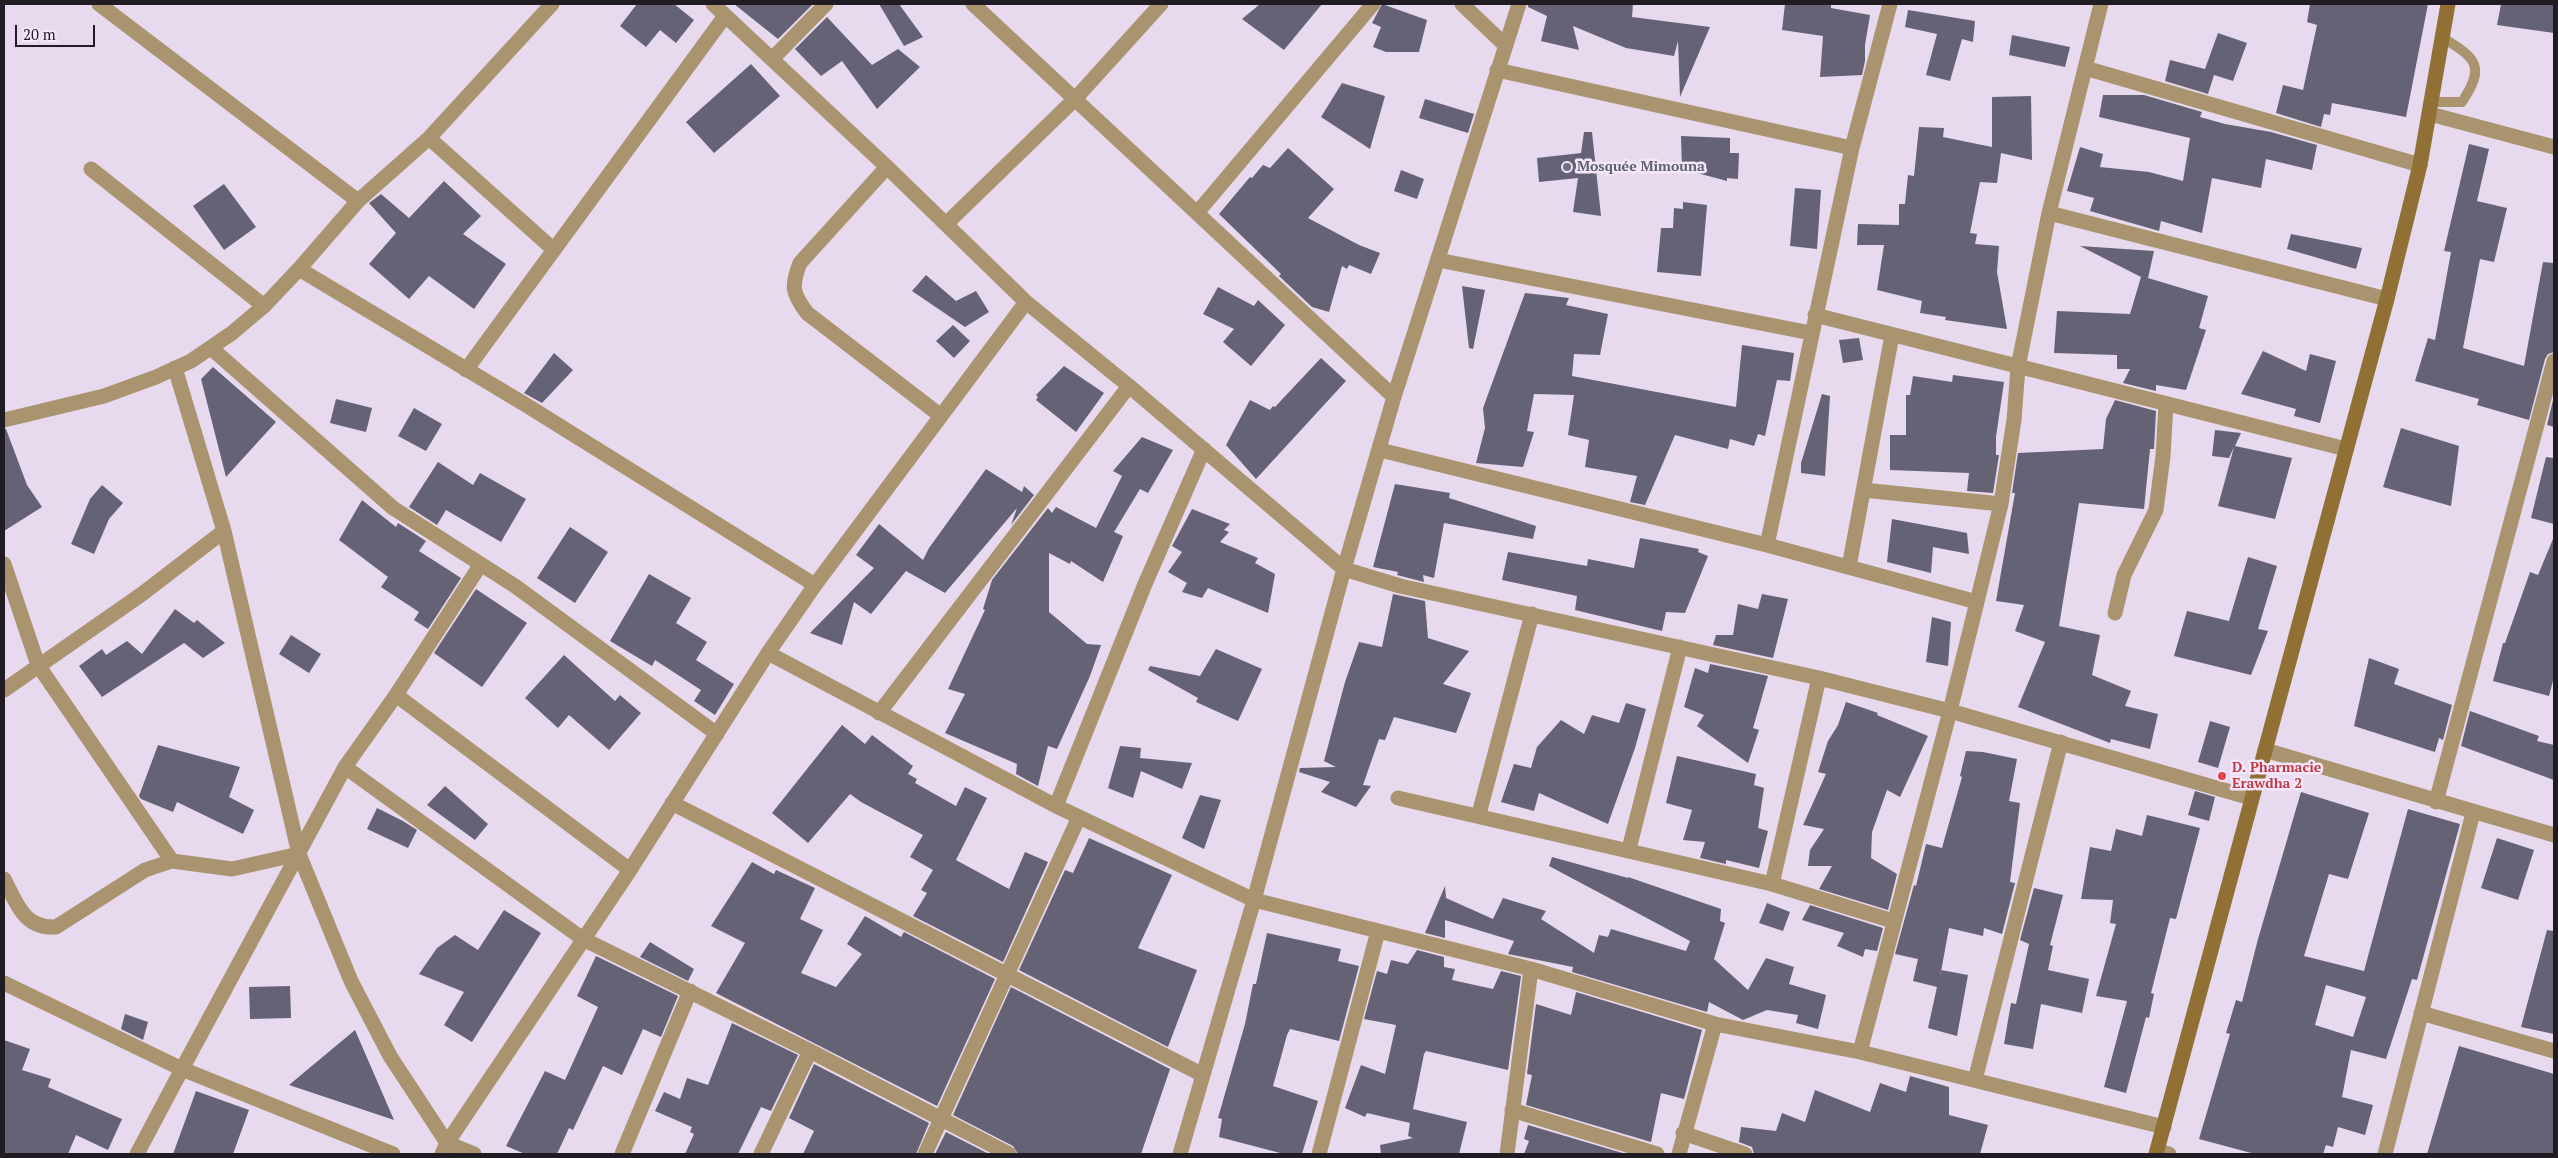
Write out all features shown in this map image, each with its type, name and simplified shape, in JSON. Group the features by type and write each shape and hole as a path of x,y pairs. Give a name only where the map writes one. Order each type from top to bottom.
{"street":[{"path":"99,4 358,201"},
{"path":"4,420 104,396 175,368 211,348 264,306 358,201 429,138 552,4"},
{"path":"713,4 887,167 1026,302 1129,386 1344,569 1400,586 1819,678 1950,711 2251,798"},
{"path":"772,59 826,4"},
{"path":"973,4 1394,397"},
{"path":"946,224 1075,99 1161,4"},
{"path":"1197,213 1373,4"},
{"path":"1462,4 1505,45"},
{"path":"1180,1154 1254,900 1344,569 1394,397 1519,4"},
{"path":"1767,545 1852,148 1890,4"},
{"path":"1860,1052 1893,921 1950,711 2001,504 2014,420 2018,367 2049,213 2101,4"},
{"path":"2161,1153 2164,1127 2251,798 2387,299 2420,165 2448,4"},
{"path":"466,370 725,16"},
{"path":"2085,68 2420,165"},
{"path":"1497,70 1852,148"},
{"path":"2431,108 2554,147"},
{"path":"429,138 554,250"},
{"path":"887,167 800,263 793,281 795,298 806,313 941,416"},
{"path":"91,169 264,306"},
{"path":"2049,213 2387,299"},
{"path":"1438,260 1812,332"},
{"path":"299,269 815,585"},
{"path":"444,1148 630,870 768,653 815,585 1026,302"},
{"path":"1815,315 2346,449"},
{"path":"1849,567 1892,335"},
{"path":"211,348 393,508 515,586 717,734"},
{"path":"2436,802 2554,361"},
{"path":"175,368 224,531 299,854 351,981 390,1056 444,1148 474,1154"},
{"path":"879,713 1129,386"},
{"path":"2115,612 2124,575 2156,510 2163,456 2166,404"},
{"path":"1056,806 1145,584 1204,449"},
{"path":"1380,450 1767,545 1977,602"},
{"path":"1863,490 2001,504"},
{"path":"4,690 142,594 224,531"},
{"path":"4,564 38,665 172,861"},
{"path":"137,1154 345,767 396,695 481,564"},
{"path":"1479,814 1532,614"},
{"path":"1629,849 1680,647"},
{"path":"768,653 1056,806 1254,900 1531,969 1715,1024 1860,1052 2164,1127"},
{"path":"1772,884 1819,678"},
{"path":"396,695 630,870"},
{"path":"1974,1080 2061,742"},
{"path":"2265,750 2473,813 2554,835"},
{"path":"345,767 583,939 810,1051 1009,1154"},
{"path":"1398,798 1479,814 1772,884 1893,921"},
{"path":"672,803 1203,1075"},
{"path":"2385,1154 2473,813"},
{"path":"924,1154 1079,817"},
{"path":"4,879 20,909 30,922 42,927 56,926 146,870 172,861 232,869 299,854"},
{"path":"1319,1154 1378,931"},
{"path":"1507,1154 1531,969"},
{"path":"4,983 182,1069 393,1154"},
{"path":"622,1154 690,992"},
{"path":"2422,1013 2554,1051"},
{"path":"1679,1154 1715,1024"},
{"path":"761,1154 810,1051"},
{"path":"1512,1110 1657,1154"},
{"path":"1684,1133 1745,1154"}],"lane":[{"path":"2431,108 2462,102 2472,87 2476,71 2469,54 2443,38"}],"building":[{"path":"637,4 674,4 694,20 676,43 660,30 646,47 620,26"},
{"path":"734,4 813,4 778,39"},
{"path":"879,4 899,4 923,37 904,46"},
{"path":"1260,4 1322,4 1284,50 1242,19"},
{"path":"1382,4 1427,20 1419,52 1386,52 1373,47 1381,27 1372,23"},
{"path":"1528,4 1633,4 1632,17 1710,27 1680,97 1678,41 1674,56 1626,48 1573,26 1579,50 1541,41 1547,16 1528,7"},
{"path":"1785,4 1831,4 1831,8 1870,15 1862,75 1820,77 1823,36 1782,30"},
{"path":"2310,4 2428,4 2406,117 2332,103 2330,115 2324,114 2321,127 2276,113 2283,85 2303,90 2317,25 2307,22"},
{"path":"2501,4 2554,4 2554,33 2497,25"},
{"path":"1908,10 1975,21 1973,42 1962,39 1950,81 1926,75 1937,34 1905,27"},
{"path":"827,17 872,65 898,49 920,67 877,109 842,61 821,76 795,49"},
{"path":"2218,33 2247,43 2233,81 2214,75 2208,94 2165,81 2170,60 2205,69"},
{"path":"2012,35 2070,47 2065,67 2009,55"},
{"path":"751,64 780,96 714,153 686,122"},
{"path":"1342,83 1385,96 1370,149 1321,117"},
{"path":"2103,95 2144,95 2202,112 2200,117 2225,124 2271,132 2317,145 2312,170 2266,159 2261,188 2212,178 2202,233 2161,221 2159,231 2090,211 2094,198 2067,191 2080,147 2103,154 2100,167 2149,172 2183,181 2190,138 2099,117"},
{"path":"2031,96 2032,160 2001,153 1997,183 1980,182 1970,233 1977,234 1975,244 1999,246 1997,272 2007,329 1945,320 1946,317 1920,313 1922,301 1877,290 1884,245 1857,245 1858,224 1899,225 1899,204 1905,204 1908,175 1914,176 1919,127 1944,128 1943,137 1992,147 1992,97"},
{"path":"1425,99 1474,114 1468,133 1419,118"},
{"path":"1584,132 1592,132 1601,216 1573,212 1578,178 1539,182 1537,158 1581,153"},
{"path":"1681,136 1730,138 1730,153 1739,153 1738,179 1727,178 1727,181 1682,169"},
{"path":"2469,144 2489,149 2477,201 2507,208 2494,262 2480,259 2463,348 2524,366 2543,262 2554,263 2554,352 2548,354 2545,359 2529,420 2477,405 2479,399 2415,381 2428,338 2435,340 2451,252 2444,251"},
{"path":"1288,148 1334,189 1308,218 1359,245 1380,253 1371,274 1349,265 1347,269 1342,266 1329,312 1312,307 1219,214 1250,177 1252,178 1263,165 1270,168"},
{"path":"1401,170 1424,179 1417,199 1394,191"},
{"path":"444,181 481,216 463,234 506,264 474,309 429,276 409,299 369,264 396,233 369,203 381,194 409,218"},
{"path":"224,184 256,227 224,250 193,206"},
{"path":"1795,188 1821,190 1817,249 1790,246"},
{"path":"1683,202 1707,205 1701,276 1657,272 1661,228 1673,228 1674,208 1683,209"},
{"path":"2291,234 2362,248 2356,269 2287,249"},
{"path":"2080,246 2154,251 2148,278 2208,296 2199,328 2206,330 2186,390 2156,385 2156,391 2123,383 2130,369 2117,369 2117,355 2054,353 2057,311 2130,314 2141,277"},
{"path":"926,275 956,301 976,291 989,312 965,327 912,291"},
{"path":"1462,286 1485,290 1473,349 1469,348"},
{"path":"1218,287 1254,306 1258,300 1285,325 1251,366 1223,342 1234,329 1203,314"},
{"path":"1525,293 1569,298 1566,305 1608,314 1600,355 1574,354 1572,376 1736,407 1742,345 1794,353 1790,381 1777,380 1765,436 1758,434 1754,446 1730,439 1728,449 1675,435 1645,505 1630,502 1637,476 1585,467 1589,440 1568,435 1574,395 1534,394 1527,431 1534,432 1523,467 1476,463 1485,428 1483,408"},
{"path":"953,325 970,341 954,358 936,341"},
{"path":"1859,338 1863,360 1843,363 1839,340"},
{"path":"2263,351 2306,371 2310,354 2336,361 2320,423 2294,416 2296,409 2241,394"},
{"path":"554,353 573,370 542,403 524,393"},
{"path":"1321,358 1346,381 1256,479 1226,445 1250,400 1270,410"},
{"path":"1064,366 1104,393 1076,432 1036,400 1038,397 1036,395"},
{"path":"213,367 276,422 226,477 201,379"},
{"path":"1953,375 2004,382 1996,437 1996,455 1999,455 1993,493 1967,491 1969,473 1890,470 1890,435 1906,435 1906,395 1910,395 1913,376 1952,382"},
{"path":"1822,394 1830,396 1825,476 1801,473 1801,463"},
{"path":"2554,396 2554,427 2547,425"},
{"path":"336,399 372,408 366,432 330,423"},
{"path":"2115,400 2156,411 2154,449 2150,449 2144,509 2079,503 2059,626 2100,635 2092,675 2131,691 2125,706 2158,714 2150,749 2111,739 2110,743 2018,707 2045,642 2015,631 2024,605 1996,601 2015,493 2012,493 2018,453 2103,449 2106,419"},
{"path":"414,408 442,424 426,451 398,436"},
{"path":"2401,428 2459,446 2451,506 2383,487"},
{"path":"4,429 6,429 27,485 42,507 4,531"},
{"path":"2215,430 2241,433 2235,446 2292,458 2275,519 2218,506 2234,447 2229,458 2212,456"},
{"path":"1142,437 1173,450 1148,493 1140,489 1114,532 1123,536 1103,582 1071,561 1070,564 1049,553 1049,612 1087,644 1101,645 1090,676 1057,749 1048,746 1038,786 1016,774 1017,764 945,733 965,694 948,689 985,610 983,609 992,580 1048,508 1052,513 1056,507 1096,528 1122,476 1113,471"},
{"path":"2546,457 2554,458 2554,524 2531,518"},
{"path":"438,462 473,485 480,473 526,499 501,542 446,510 437,525 409,507"},
{"path":"986,469 1022,492 1024,486 1034,495 1011,525 1017,508 945,593 906,571 871,614 854,602 842,645 810,633 874,568 856,555 879,524 923,560 929,548"},
{"path":"1395,484 1450,493 1449,498 1536,526 1533,539 1444,523 1434,578 1423,575 1424,582 1397,575 1398,572 1373,567"},
{"path":"102,485 123,503 109,519 94,554 71,544 90,499"},
{"path":"362,500 396,527 398,523 426,541 419,551 461,578 428,629 414,620 419,612 381,587 388,577 339,540"},
{"path":"1192,509 1230,524 1224,530 1229,532 1220,542 1258,558 1255,563 1275,574 1268,613 1208,588 1202,598 1182,592 1187,583 1168,572 1182,552 1172,546"},
{"path":"1892,519 1967,533 1969,554 1933,547 1931,573 1887,562"},
{"path":"570,527 608,552 575,603 537,578"},
{"path":"1640,538 1699,549 1698,552 1708,556 1685,613 1666,612 1662,631 1575,610 1577,596 1502,580 1508,552 1587,566 1588,559 1634,568"},
{"path":"2553,539 2554,677 2549,696 2493,681 2503,643 2505,643 2530,572 2538,575"},
{"path":"2248,557 2277,566 2258,629 2268,631 2251,675 2174,656 2187,611 2229,621"},
{"path":"649,574 691,598 676,623 707,642 696,660 734,684 715,715 694,701 701,690 655,660 652,666 610,641"},
{"path":"476,589 527,623 482,687 434,653"},
{"path":"1393,594 1425,601 1428,638 1469,651 1443,684 1471,693 1456,733 1394,717 1385,740 1379,739 1363,785 1371,786 1356,807 1321,792 1330,782 1299,772 1300,768 1336,767 1324,761 1345,682 1359,642 1382,647"},
{"path":"1762,594 1788,599 1773,658 1713,645 1716,635 1733,635 1738,604 1758,609"},
{"path":"175,609 194,623 197,620 225,643 203,658 184,643 102,697 79,666 102,649 106,655 127,641 142,654"},
{"path":"1932,617 1951,622 1948,666 1926,662"},
{"path":"291,635 321,654 309,673 279,654"},
{"path":"1216,649 1262,669 1238,721 1196,702 1198,698 1148,670 1150,666 1200,676"},
{"path":"564,655 615,701 620,695 641,713 609,750 569,715 558,728 525,698"},
{"path":"2369,658 2399,669 2394,684 2452,705 2443,740 2439,738 2435,752 2354,726"},
{"path":"1710,664 1768,676 1753,728 1759,730 1748,763 1697,726 1704,715 1684,707 1695,668 1708,673"},
{"path":"1846,702 1878,713 1877,715 1928,736 1900,797 1887,790 1872,832 1871,858 1897,874 1888,910 1819,889 1832,866 1808,866 1810,850 1824,829 1803,825 1826,774 1818,772 1828,741 1838,725"},
{"path":"1626,703 1646,709 1635,748 1608,824 1539,793 1534,811 1501,802 1514,764 1531,768 1537,747 1561,720 1584,734 1592,715 1619,723"},
{"path":"2470,711 2539,736 2537,741 2554,745 2554,780 2461,746"},
{"path":"2210,721 2230,727 2218,768 2198,762"},
{"path":"842,725 865,744 872,735 913,766 908,774 917,779 915,783 956,806 965,787 987,798 956,860 1009,889 1025,852 1048,862 1003,962 913,916 927,893 921,890 933,870 910,857 923,835 861,802 850,794 808,843 772,813"},
{"path":"158,745 240,767 229,797 254,810 243,834 177,802 173,812 141,799 139,796"},
{"path":"1120,746 1141,748 1140,758 1192,763 1182,789 1141,771 1133,798 1108,788"},
{"path":"1966,751 1983,752 2017,759 2009,801 2020,803 2010,882 2015,883 2002,934 1984,928 1983,936 1949,928 1941,970 1968,975 1957,1036 1928,1028 1937,987 1913,981 1918,959 1895,954 1914,885 1916,886 1926,844 1942,848 1962,777 1960,776"},
{"path":"1677,756 1756,774 1754,785 1764,788 1758,828 1768,831 1759,868 1726,860 1726,864 1700,858 1705,842 1683,840 1692,810 1666,803"},
{"path":"445,786 488,824 475,840 427,805"},
{"path":"2195,791 2215,797 2209,821 2188,815"},
{"path":"2301,792 2369,813 2348,879 2329,874 2304,956 2364,971 2408,809 2460,824 2417,980 2412,979 2386,1059 2351,1050 2342,1097 2373,1105 2365,1135 2338,1127 2333,1147 2326,1145 2323,1154 2255,1154 2199,1139 2230,1034 2226,1033 2236,1000 2242,1002 2258,939","holes":["2326,985 2366,997 2353,1037 2315,1025"]},
{"path":"1200,795 1221,800 1204,849 1182,838"},
{"path":"377,808 417,830 408,848 367,829"},
{"path":"2147,815 2200,828 2176,919 2170,918 2151,993 2154,994 2149,1018 2146,1017 2126,1093 2104,1087 2127,1001 2096,996 2116,924 2110,923 2113,900 2081,899 2090,847 2111,851 2116,829 2142,836"},
{"path":"1089,838 1172,875 1138,948 1197,970 1168,1047 1019,970 1065,870 1073,873"},
{"path":"2497,838 2534,850 2518,900 2481,888"},
{"path":"1552,857 1628,877 1721,909 1720,921 1725,923 1714,959 1748,990 1766,958 1794,967 1789,984 1826,995 1818,1029 1796,1023 1798,1015 1767,1010 1743,1020 1709,1002 1707,1012 1572,972 1573,967 1508,954 1514,941 1445,920 1445,938 1425,933 1445,886 1446,898 1493,919 1503,898 1546,911 1541,919 1594,953 1599,935 1608,937 1611,929 1686,951 1690,941 1549,866"},
{"path":"752,862 774,874 776,870 815,888 800,919 823,930 801,973 836,987 862,954 847,944 865,916 901,937 904,932 995,979 937,1106 716,993 745,943 711,926"},
{"path":"2034,888 2063,895 2050,945 2053,946 2048,970 2089,979 2082,1013 2041,1004 2033,1049 2004,1044 2011,1003 2016,1004 2029,944 2020,940"},
{"path":"1767,903 1790,912 1783,931 1759,923"},
{"path":"1810,905 1883,928 1877,951 1865,949 1863,957 1837,946 1844,933 1802,920"},
{"path":"504,910 541,933 472,1042 444,1025 464,992 419,974 437,948 455,935 478,950"},
{"path":"2547,930 2554,931 2554,1034 2521,1027"},
{"path":"1267,933 1341,949 1338,961 1359,966 1339,1041 1290,1029 1287,1035 1273,1086 1318,1101 1302,1154 1284,1154 1219,1137 1222,1119 1218,1118 1245,1024 1253,984 1256,984"},
{"path":"650,942 694,969 688,981 640,957"},
{"path":"1417,950 1444,957 1444,967 1455,969 1452,980 1493,989 1501,971 1521,976 1508,1070 1426,1051 1424,1054 1413,1109 1467,1122 1459,1154 1381,1154 1380,1145 1413,1138 1408,1136 1410,1123 1367,1113 1365,1117 1345,1108 1361,1065 1385,1074 1396,1025 1364,1019 1377,971 1387,974 1391,960 1408,964"},
{"path":"596,956 678,996 661,1037 643,1029 622,1075 603,1066 573,1130 569,1128 557,1154 525,1154 506,1146 545,1071 565,1080 598,1007 577,996"},
{"path":"290,986 291,1018 250,1019 249,987"},
{"path":"1011,987 1170,1069 1141,1154 1018,1154 1013,1146 953,1115"},
{"path":"1576,992 1702,1030 1684,1099 1661,1093 1651,1142 1526,1105 1532,1075 1527,1074 1536,1004 1571,1015"},
{"path":"125,1014 148,1022 143,1040 121,1029"},
{"path":"732,1023 798,1055 771,1111 761,1107 738,1154 685,1154 694,1134 690,1132 692,1127 655,1111 664,1092 680,1099 687,1078 708,1085"},
{"path":"355,1030 394,1120 289,1085"},
{"path":"4,1040 30,1049 22,1070 51,1079 48,1087 122,1119 108,1150 76,1135 68,1154 4,1154"},
{"path":"2459,1046 2554,1074 2554,1154 2427,1154"},
{"path":"814,1064 929,1123 916,1154 803,1154 814,1131 789,1118"},
{"path":"1910,1076 1949,1087 1949,1115 1988,1125 1980,1154 1754,1154 1752,1147 1739,1142 1741,1127 1776,1131 1782,1113 1805,1122 1815,1090 1870,1112 1880,1083 1906,1092"},
{"path":"196,1091 249,1110 233,1154 173,1154"},
{"path":"1528,1125 1626,1154 1524,1154 1529,1141 1524,1139"},
{"path":"946,1132 989,1154 935,1154"}],"place":[{"name":"Mosquée Mimouna","path":"1567,167"},
{"name":"D. Pharmacie Erawdha 2","path":"2222,776"}]}
